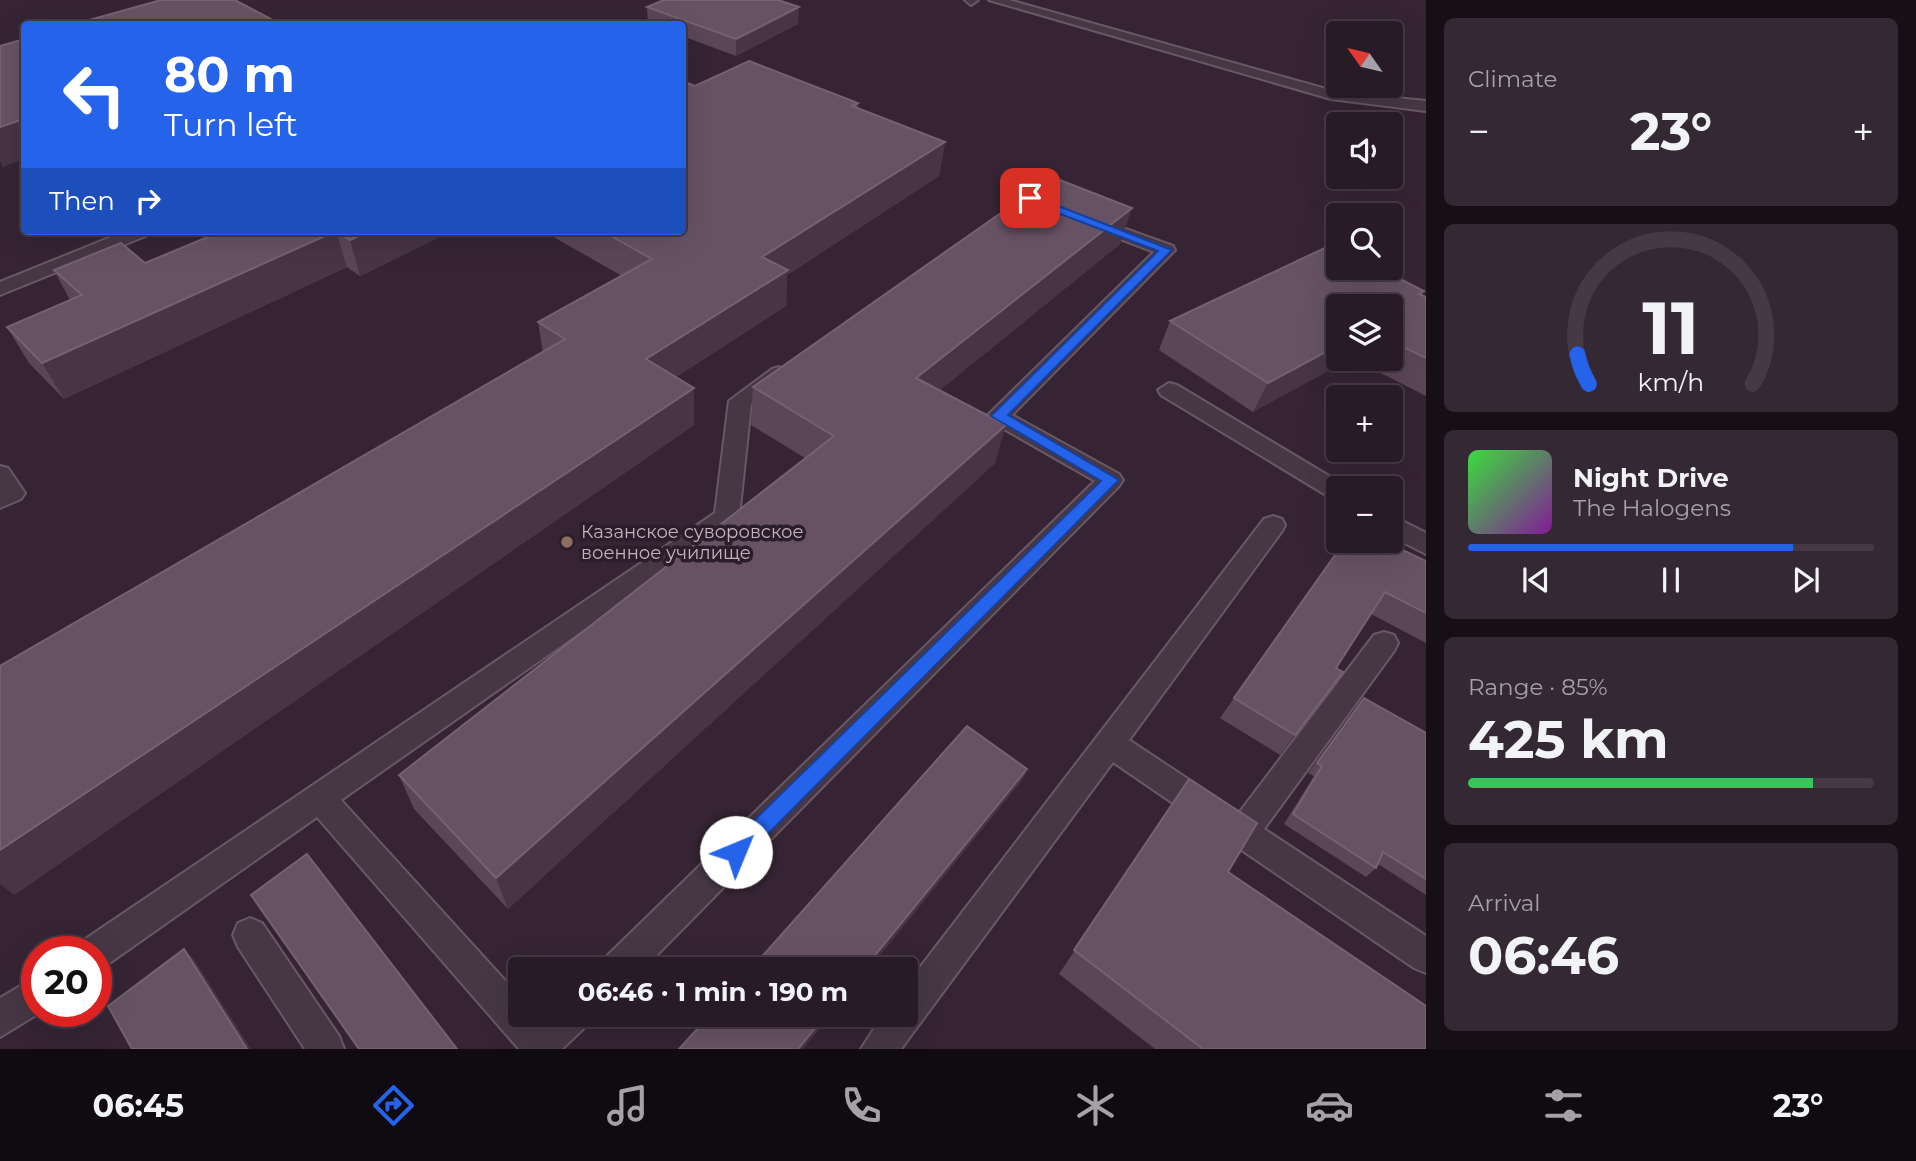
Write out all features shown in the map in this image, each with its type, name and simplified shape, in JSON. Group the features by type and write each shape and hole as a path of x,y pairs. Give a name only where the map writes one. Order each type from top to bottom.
{"lane":[{"path":"995,0 1336,96 1424,108"},
{"path":"630,957 1111,480 998,416 1166,250 1067,213"},
{"path":"0,289 132,235"},
{"path":"112,941 727,517 740,401 796,362"},
{"path":"1169,390 1326,484"},
{"path":"0,474 13,493 0,499"},
{"path":"918,998 1273,525"},
{"path":"1403,531 1426,545"},
{"path":"1242,833 1384,643"},
{"path":"1109,743 1426,956"},
{"path":"319,797 508,1010"},
{"path":"250,935 326,1049"},
{"path":"0,1019 21,1004"},
{"path":"523,1027 540,1046 559,1027"},
{"path":"879,1049 896,1027"}],"building":[{"path":"161,0 235,0 274,21 86,21"},
{"path":"664,0 778,0 799,7 736,39 647,7"},
{"path":"21,40 21,120 0,127 0,46"},
{"path":"749,61 858,103 852,106 945,142 762,257 788,270 646,359 694,388 0,850 0,666 565,339 538,322 652,259 609,235 686,235 686,83 695,86"},
{"path":"1052,177 1132,208 916,378 1006,425 496,878 399,775 834,436 753,387"},
{"path":"212,235 327,235 42,363 7,327 82,295 54,270 121,243 145,263"},
{"path":"342,235 361,235 350,240"},
{"path":"1326,247 1326,280 1402,280 1424,291 1419,294 1426,297 1426,358 1403,347 1403,294 1326,294 1326,352 1268,383 1170,321"},
{"path":"1403,550 1426,561 1426,613 1385,592 1336,668 1343,672 1295,735 1234,698 1337,553 1403,553"},
{"path":"1364,698 1426,733 1426,879 1383,852 1376,868 1293,814 1322,766 1317,763"},
{"path":"967,726 1027,769 874,957 762,957"},
{"path":"1189,779 1257,823 1228,872 1426,1006 1426,1049 1203,1049 1074,950"},
{"path":"307,854 457,1049 359,1049 251,895"},
{"path":"184,949 247,1049 132,1049 112,1013 112,1003"},
{"path":"699,1027 816,1027 798,1049 679,1049"}],"place":[{"name":"Казанское суворовское военное училище","path":"567,542"}],"route":[{"path":"736,852 1111,480 998,416 1166,250 1030,198"}]}
